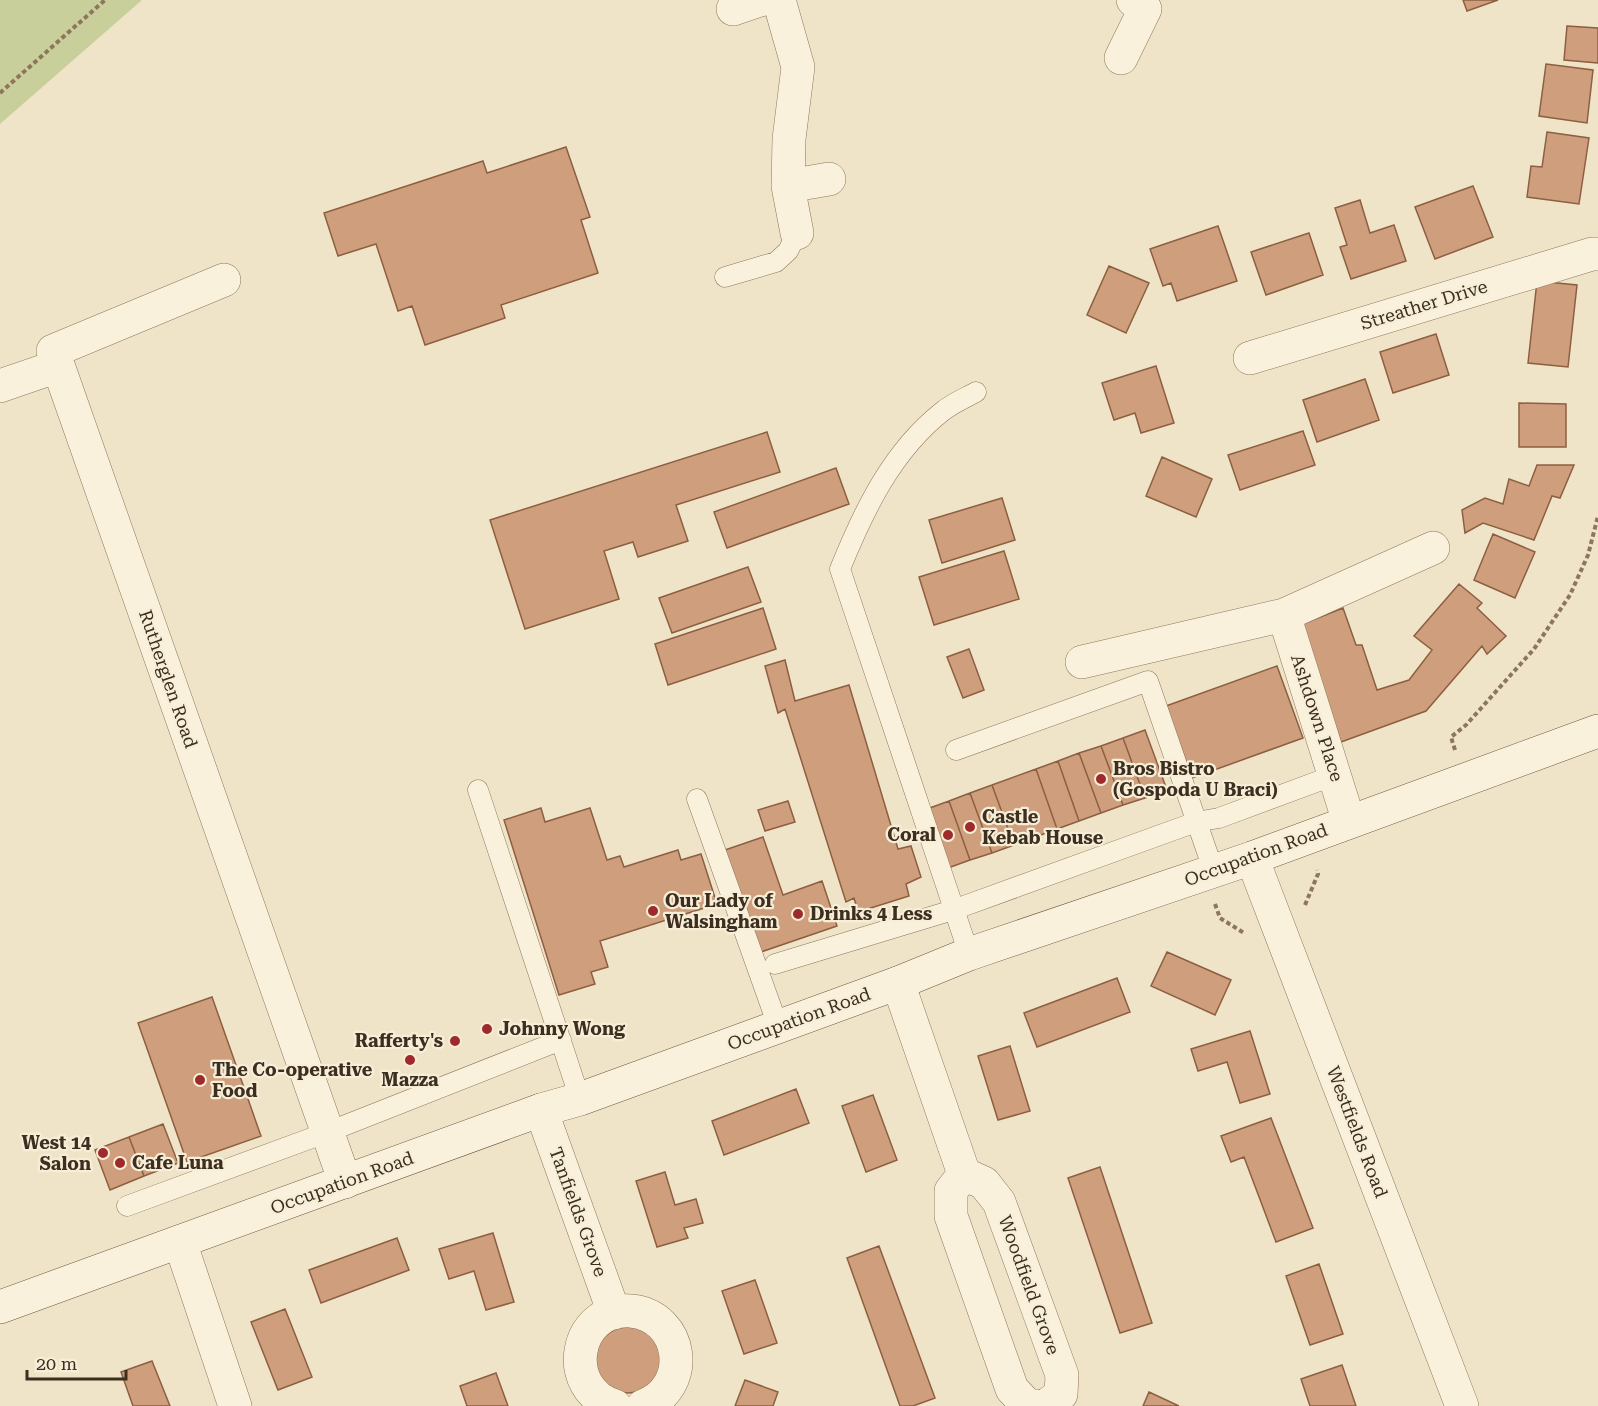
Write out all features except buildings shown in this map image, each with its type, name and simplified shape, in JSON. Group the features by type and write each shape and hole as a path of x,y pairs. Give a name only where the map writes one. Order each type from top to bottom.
{"street":[{"path":"778,0 798,67 789,139 788,186 797,233"},
{"path":"1122,58 1145,9 1133,0"},
{"path":"788,186 829,179"},
{"name":"Streather Drive","path":"1250,358 1598,254"},
{"path":"0,386 58,366 53,351 224,280"},
{"name":"Rutherglen Road","path":"58,366 345,1182"},
{"path":"1082,662 1284,615 1434,548"},
{"name":"Ashdown Place","path":"1284,615 1349,822"},
{"name":"Occupation Road","path":"0,1307 541,1110 580,1099 898,983 969,954 1214,872 1598,731"},
{"name":"Westfields Road","path":"1252,858 1462,1406"},
{"path":"898,983 963,1174 951,1191 951,1216 1012,1389 1027,1405 1036,1406"},
{"name":"Tanfields Grove","path":"541,1110 614,1313"},
{"name":"Woodfield Grove","path":"963,1174 984,1183 999,1202 1062,1375 1061,1394 1046,1406"},
{"path":"180,1242 235,1406"},
{"path":"615,1406 593,1394 583,1378 579,1362 581,1345 589,1330 602,1319 614,1313 631,1311 647,1315 661,1325 672,1338 675,1347 676,1364 672,1380 663,1394 643,1406"}],"lane":[{"path":"725,278 776,262 788,251 797,233"},
{"path":"969,954 840,569 856,529 882,480 914,439 945,409 976,392"},
{"path":"956,750 1148,681 1214,872"},
{"path":"775,964 953,910 1196,822 1220,818 1335,775"},
{"path":"478,790 580,1099"},
{"path":"698,799 778,1026"},
{"path":"127,1206 328,1132 561,1040"}],"path":[{"path":"0,93 105,0"},
{"path":"1463,780 1451,737 1466,725 1534,649 1570,596 1588,555 1598,516"}],"green space":[{"path":"0,0 142,0 0,124"}],"place":[{"name":"Bros Bistro (Gospoda U Braci)","path":"1101,779"},
{"name":"Castle Kebab House","path":"970,827"},
{"name":"Coral","path":"948,835"},
{"name":"Our Lady of Walsingham","path":"653,911"},
{"name":"Drinks 4 Less","path":"798,914"},
{"name":"Johnny Wong","path":"487,1029"},
{"name":"Rafferty's","path":"455,1041"},
{"name":"Mazza","path":"410,1060"},
{"name":"The Co-operative Food","path":"200,1080"},
{"name":"West 14 Salon","path":"103,1153"},
{"name":"Cafe Luna","path":"120,1163"}]}
